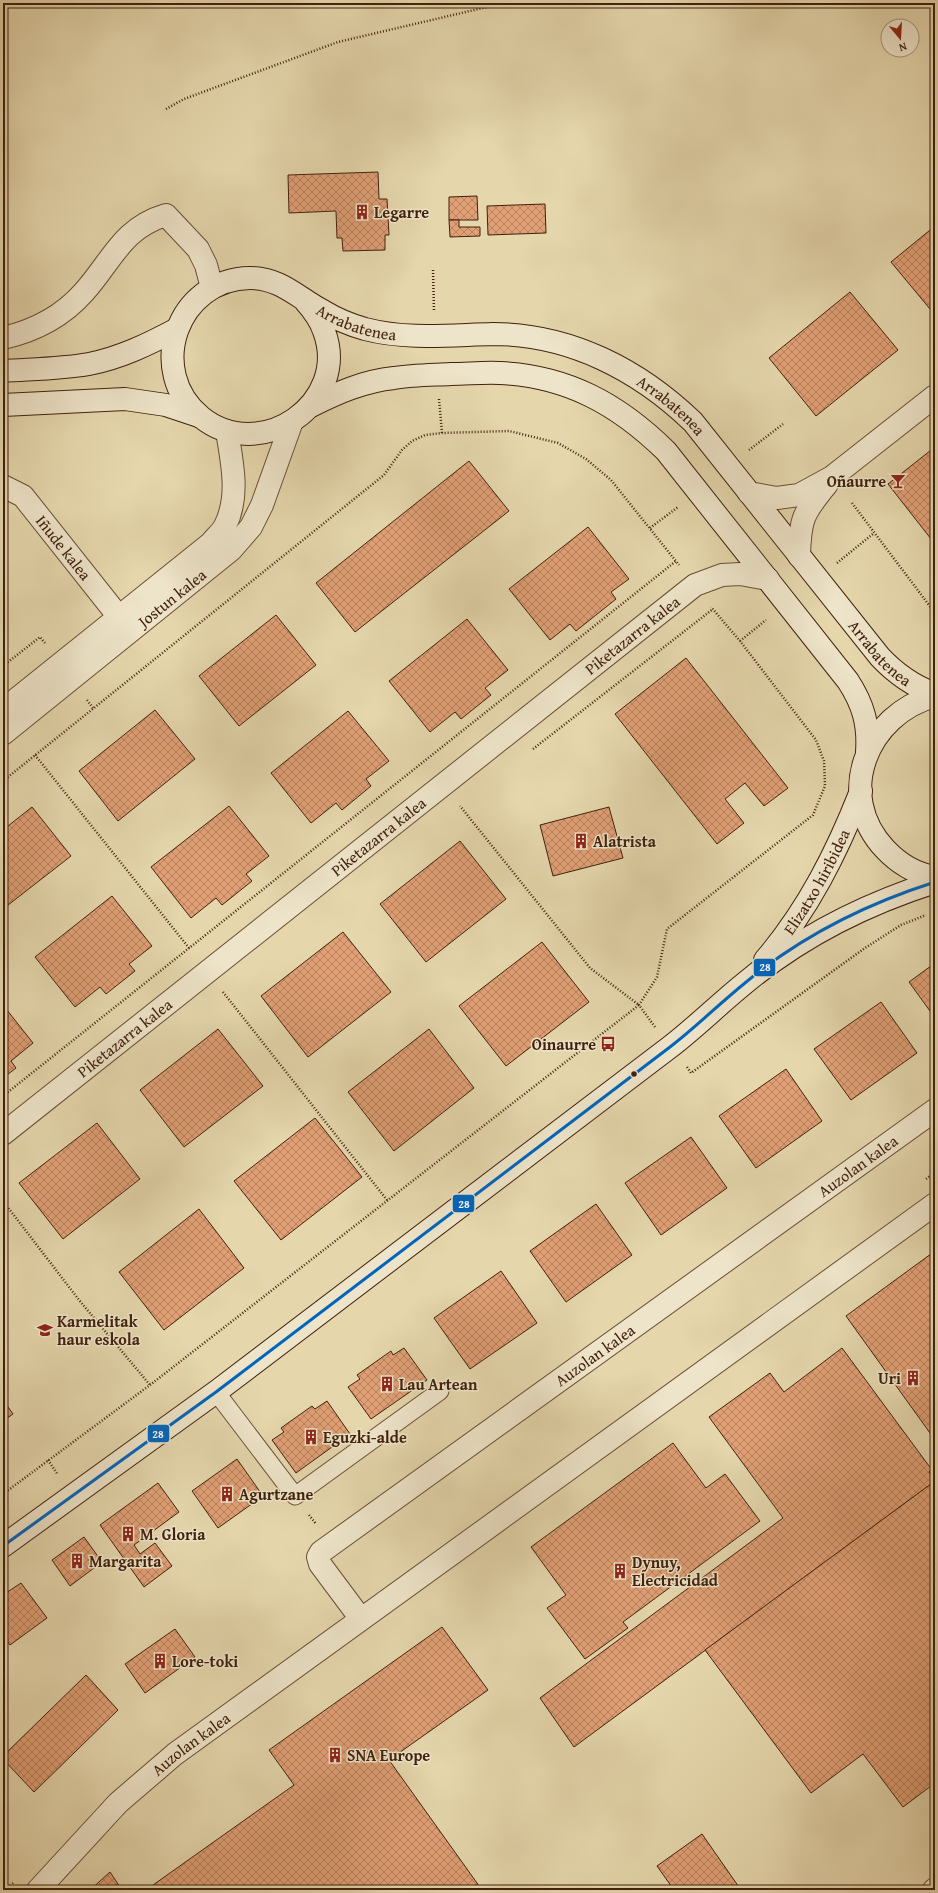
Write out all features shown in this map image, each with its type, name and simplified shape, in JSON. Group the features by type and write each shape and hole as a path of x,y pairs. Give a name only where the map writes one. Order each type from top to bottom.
{"street":[{"path":"3,338 25,333 57,317 84,293 128,236 150,220 166,215 198,249 206,265 212,288"},
{"name":"Arrabatenea","path":"305,300 317,316 325,333 329,352 327,372 321,390 311,406 291,424 270,432 249,435 227,431 213,425 200,416 184,398 174,376 172,352 177,329 185,312 197,299 212,288 231,280 250,278 264,280 289,288 305,300 344,321 388,334 412,336 496,334 523,336 549,341 600,357 650,385 672,402 692,422 880,657 892,670 907,681 935,695"},
{"path":"3,371 60,368 90,364 134,350 177,329"},
{"name":"Arrabatenea","path":"311,406 351,388 393,378 499,373 530,376 560,383 588,394 617,409 642,428 666,451 848,680 859,697 866,716 868,734 867,752"},
{"path":"749,493 777,498 799,495 832,477 935,396"},
{"path":"3,405 125,399 166,405 200,416"},
{"name":"Jostun kalea","path":"3,734 231,550 251,527 262,505 291,424"},
{"name":"Jostun kalea","path":"3,710 211,543 224,528 231,512 234,481 227,431"},
{"path":"799,556 800,528 808,507 832,477"},
{"name":"Iñude kalea","path":"3,486 23,496 119,617"},
{"name":"Piketazarra kalea","path":"3,1134 695,585 722,575 740,574 768,579"},
{"path":"935,695 920,700 909,706 888,721 876,736 867,752 863,765 861,791 867,821 882,846 892,857 904,865 917,872 935,877"},
{"name":"Elizatxo hiribidea","path":"745,983 793,924 814,892 832,860 861,791"},
{"name":"Elizatxo hiribidea","path":"3,1546 216,1392 670,1047 709,1016 745,983 800,944 840,920 874,904 935,882"},
{"name":"Auzolan kalea","path":"361,1619 320,1564 318,1557 321,1552 935,1110"},
{"name":"Auzolan kalea","path":"38,1890 118,1803 175,1754 935,1204"}],"lane":[{"path":"216,1392 294,1496 440,1391"}],"path":[{"path":"166,108 184,99 338,42 504,3"},
{"path":"437,375 442,433"},
{"path":"3,781 384,475 402,450 412,441 425,435 442,433 508,431 558,442 586,459 611,480 816,740 824,761 825,786 813,815 668,929 657,977 639,1006 150,1385 3,1494"},
{"path":"852,503 935,613"},
{"path":"817,579 874,533"},
{"path":"3,1096 676,561"},
{"path":"3,666 40,637"},
{"path":"35,755 189,948"},
{"path":"460,806 590,968 639,1006"},
{"path":"691,1073 865,948 902,925 928,914"},
{"path":"222,991 387,1200"},
{"path":"3,1201 79,1300 150,1385"}],"building":[{"path":"3,3 14,3 16,6 3,8"},
{"name":"Legarre","path":"378,172 379,199 387,199 389,235 385,235 385,250 343,251 342,238 337,238 336,211 289,213 288,175"},
{"path":"477,196 478,220 449,220 449,197"},
{"path":"545,204 546,233 488,235 487,206"},
{"path":"449,220 459,220 459,227 480,227 480,236 450,237"},
{"path":"935,226 935,315 891,262"},
{"path":"850,292 898,350 816,416 769,358"},
{"path":"935,447 935,544 888,484"},
{"path":"469,461 509,511 355,632 316,583"},
{"path":"588,527 629,579 611,592 616,599 576,631 570,624 550,640 509,589"},
{"path":"276,615 316,665 239,726 199,676"},
{"path":"467,619 508,670 485,688 491,695 461,719 455,712 430,732 389,681"},
{"path":"686,658 788,788 764,806 745,783 725,799 744,823 717,844 615,714"},
{"path":"155,710 195,759 118,821 79,771"},
{"path":"348,711 389,761 366,779 371,786 342,810 336,803 311,823 271,773"},
{"path":"229,806 269,856 246,874 252,881 222,905 216,898 191,918 151,867"},
{"path":"32,807 71,856 3,909 3,830"},
{"name":"Alatrista","path":"609,807 623,858 553,876 540,825"},
{"path":"460,841 506,899 426,962 380,904"},
{"path":"112,896 152,946 129,964 135,971 106,994 100,987 75,1007 35,957"},
{"path":"343,932 391,992 308,1057 261,996"},
{"path":"542,942 589,1002 506,1066 459,1006"},
{"path":"935,963 935,1018 909,982"},
{"path":"881,1002 917,1053 851,1100 814,1049"},
{"path":"3,1005 33,1043 11,1061 16,1068 3,1078"},
{"path":"218,1029 263,1086 184,1147 140,1090"},
{"path":"429,1029 474,1088 394,1151 348,1092"},
{"path":"786,1069 822,1121 756,1168 719,1116"},
{"path":"315,1118 362,1177 281,1240 234,1181"},
{"path":"97,1123 140,1179 63,1239 19,1183"},
{"path":"691,1137 727,1188 661,1235 625,1183"},
{"path":"596,1204 632,1255 566,1302 530,1251"},
{"path":"199,1209 244,1268 164,1330 119,1272"},
{"name":"Uri","path":"935,1251 935,1440 846,1316"},
{"path":"501,1271 537,1323 470,1369 434,1318"},
{"name":"Lau Artean","path":"404,1348 427,1380 371,1419 348,1387 360,1379 357,1375 391,1351 393,1355"},
{"path":"842,1348 932,1470 929,1472 935,1481 574,1747 540,1698 783,1518 709,1417 770,1373 784,1392"},
{"path":"3,1400 13,1414 3,1421"},
{"name":"Eguzki-alde","path":"327,1401 350,1434 296,1473 272,1440 284,1432 281,1428 312,1406 315,1409"},
{"name":"Dynuy, Electricidad","path":"673,1443 706,1488 725,1474 760,1521 623,1622 628,1628 585,1659 547,1608 566,1595 531,1547"},
{"name":"Agurtzane","path":"237,1459 263,1496 218,1528 192,1491"},
{"path":"935,1481 935,1783 903,1807 863,1754 811,1793 705,1650"},
{"name":"M. Gloria","path":"158,1483 179,1512 134,1545 140,1554 155,1543 172,1566 144,1587 100,1525"},
{"name":"Margarita","path":"84,1537 102,1562 70,1586 52,1560"},
{"path":"21,1583 47,1618 10,1645 3,1635 3,1595"},
{"name":"SNA Europe","path":"442,1627 488,1690 389,1760 482,1890 146,1890 294,1785 269,1750"},
{"name":"Lore-toki","path":"175,1629 195,1657 145,1693 125,1664"},
{"path":"86,1675 118,1710 34,1792 3,1759 3,1756"},
{"path":"702,1834 741,1890 674,1890 657,1866"},
{"path":"110,1872 122,1890 90,1890"}],"transit line":[{"name":"28","path":"3,1546 216,1392 670,1047 766,966 811,937 859,911 935,882"}],"place":[{"name":"Legarre","path":"362,212"},
{"name":"Oñaurre","path":"898,481"},
{"name":"Alatrista","path":"581,841"},
{"name":"Oinaurre","path":"608,1044"},
{"name":"Karmelitak haur eskola","path":"45,1330"},
{"name":"Uri","path":"913,1378"},
{"name":"Lau Artean","path":"387,1384"},
{"name":"Eguzki-alde","path":"311,1437"},
{"name":"Agurtzane","path":"227,1494"},
{"name":"M. Gloria","path":"128,1534"},
{"name":"Margarita","path":"77,1561"},
{"name":"Dynuy, Electricidad","path":"620,1571"},
{"name":"Lore-toki","path":"160,1661"},
{"name":"SNA Europe","path":"335,1755"}]}
